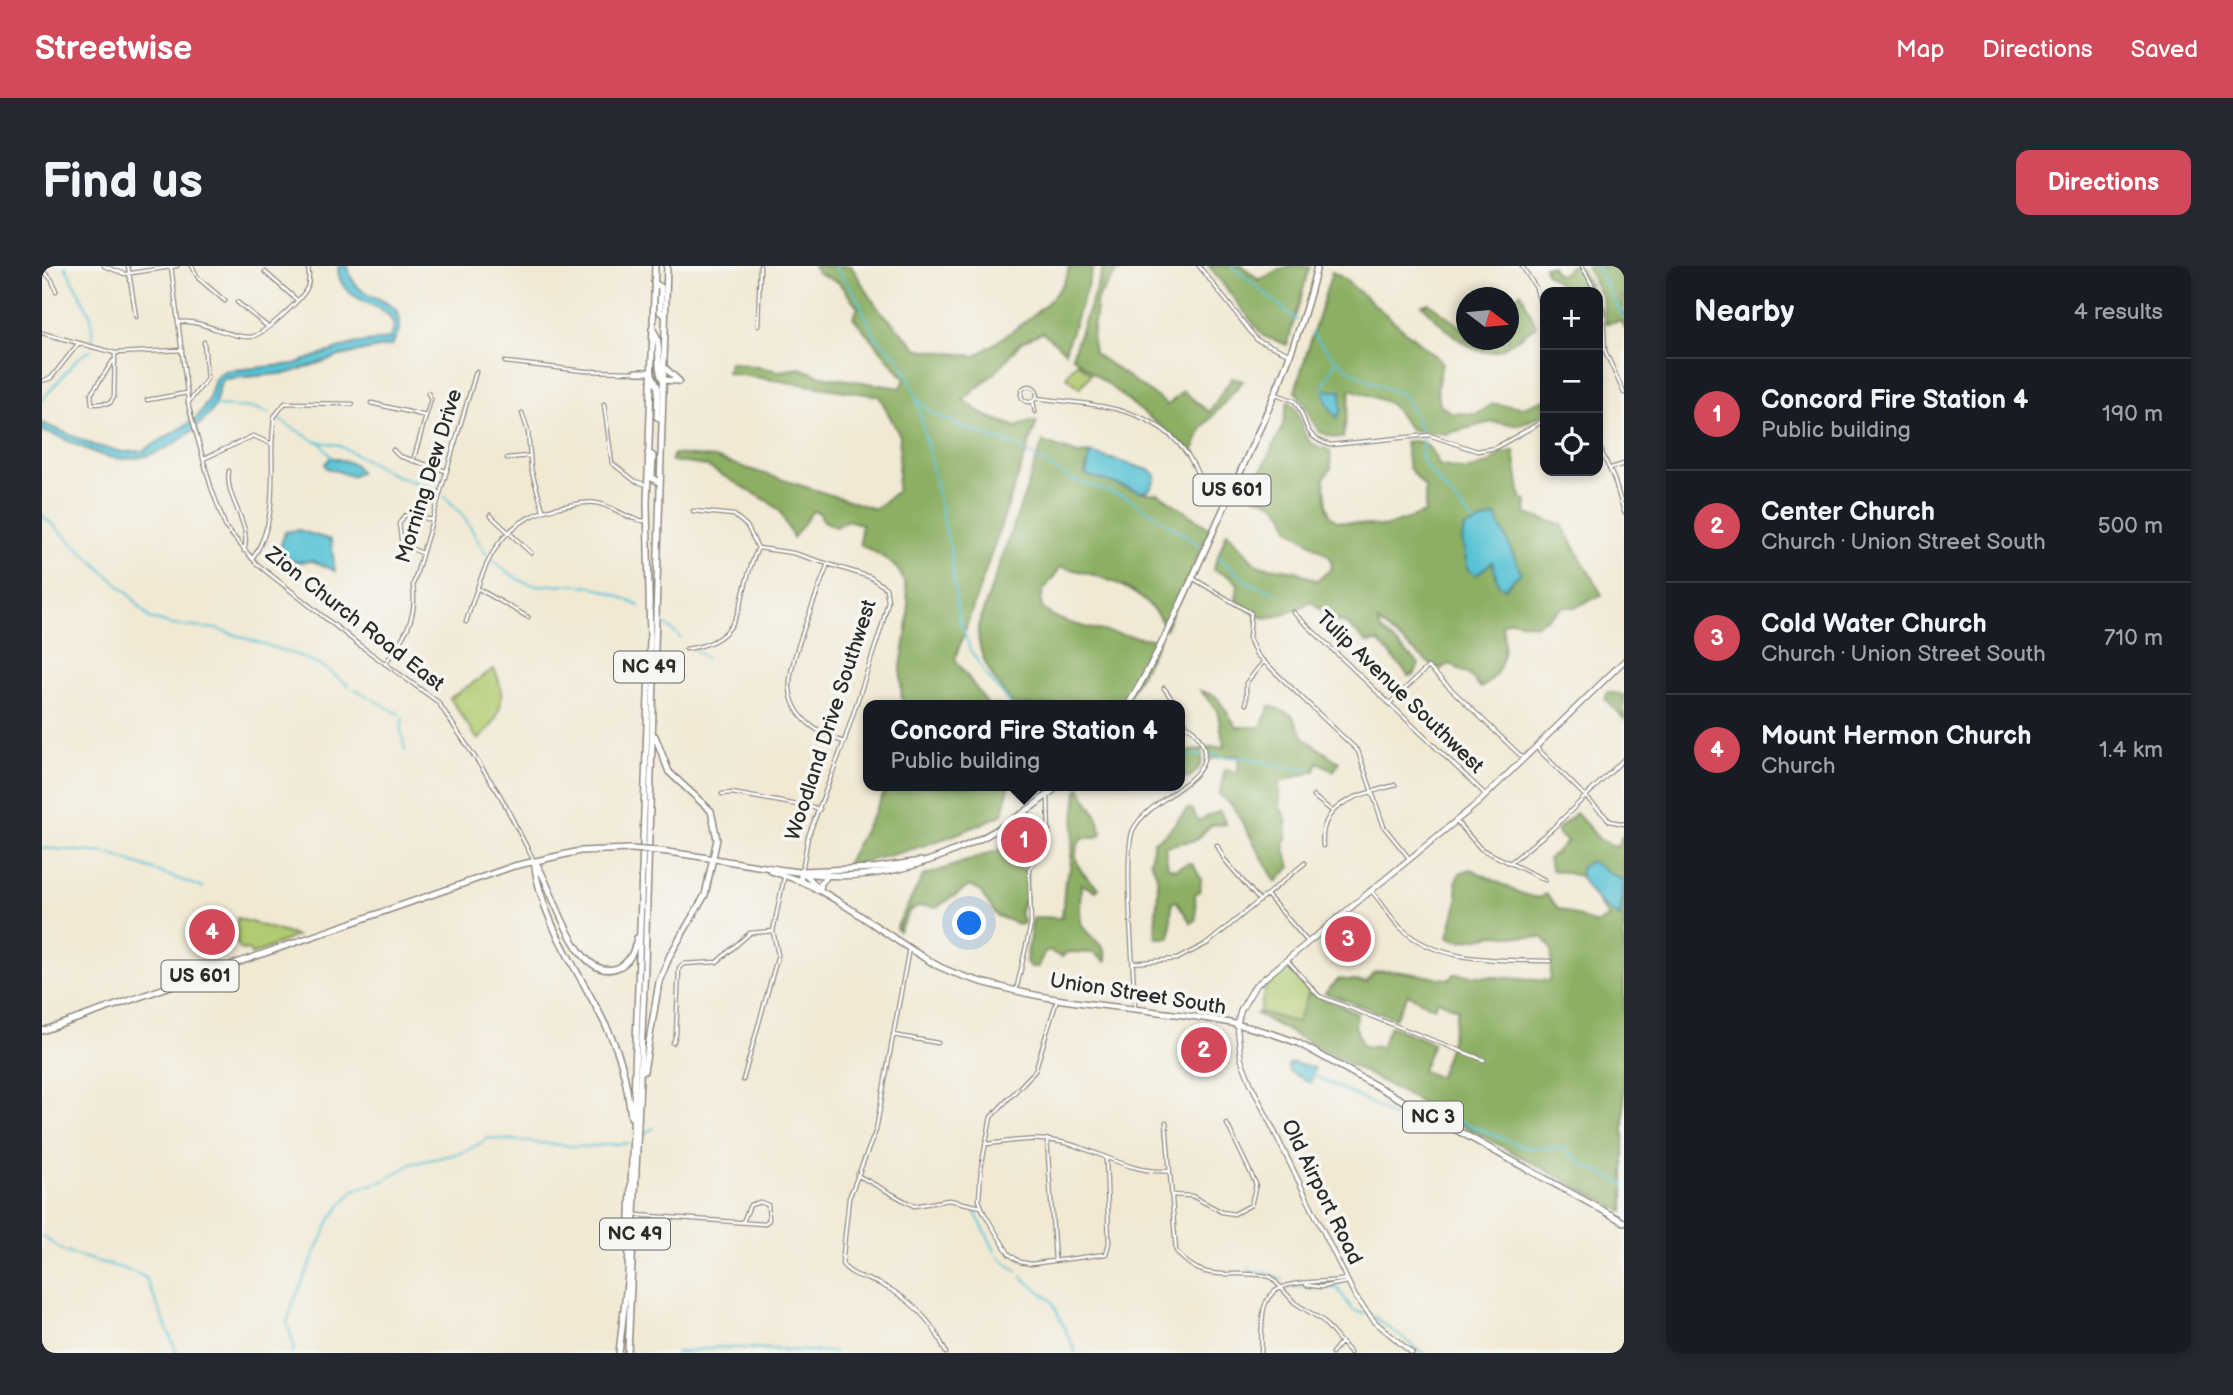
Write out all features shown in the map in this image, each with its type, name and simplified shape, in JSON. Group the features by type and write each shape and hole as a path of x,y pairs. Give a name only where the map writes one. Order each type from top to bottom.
{"main road":[{"name":"NC 49","path":"619,1353 628,1274 650,639 647,485 654,266"},
{"name":"NC 49","path":"628,1353 636,1215 667,266"},
{"name":"US 601","path":"1130,700 1191,578 1276,394 1291,355 1317,266"},
{"path":"654,283 661,287 660,312 665,315"},
{"path":"652,329 657,334 658,370 663,380 679,381 663,366"},
{"path":"636,372 651,372 656,381 657,417 661,419"},
{"path":"636,372 650,382"},
{"path":"648,453 653,456 652,478 659,482"},
{"name":"Union Street South","path":"758,867 820,890 909,948 950,971 1016,991 1237,1025 1241,1010 1255,986 1486,795 1538,748 1624,661"},
{"path":"640,1095 659,982 670,955 705,895 715,860 717,830 711,811 669,772 659,752 653,726"},
{"name":"US 601","path":"42,1031 534,861 580,851 631,849 828,875 889,871 973,841 1051,791"},
{"path":"534,861 578,951 590,965 609,970 627,962 635,949 640,924"},
{"path":"534,861 535,874 556,934 605,1024 620,1060 633,1135"},
{"name":"US 601","path":"802,871 874,869 921,861"},
{"path":"800,881 802,871"},
{"name":"Union Street South","path":"802,871 820,890"},
{"path":"820,890 821,883 828,875"},
{"name":"NC 3","path":"1237,1025 1298,1043 1624,1222"}],"street":[{"path":"104,266 130,274 177,266"},
{"path":"128,266 136,317"},
{"path":"192,266 198,278 225,301"},
{"path":"180,322 203,324 246,337 256,336 306,289 308,266"},
{"path":"758,326 760,266"},
{"path":"1199,266 1257,340 1291,355"},
{"path":"1522,266 1536,288 1540,303"},
{"path":"1582,266 1593,287"},
{"name":"Zion Church Road East","path":"171,267 180,322 188,405 221,517 244,552 252,559 385,664 433,697 452,720 500,795 534,861"},
{"path":"42,270 52,280 56,291"},
{"path":"265,272 297,300"},
{"path":"237,302 268,327"},
{"path":"1603,324 1605,351 1624,393"},
{"path":"42,333 115,353 182,350"},
{"path":"188,405 207,379 204,342"},
{"path":"42,380 51,378 78,344"},
{"path":"113,361 90,394 92,404 110,403 114,397 115,353"},
{"path":"505,362 585,371 636,372"},
{"name":"Morning Dew Drive","path":"385,664 411,627 415,600 413,585 476,372"},
{"path":"1027,382 1022,397 1027,402 1035,399 1119,409 1141,416 1183,447 1197,478 1207,491 1227,500"},
{"path":"1027,387 1035,390 1035,412"},
{"path":"147,400 187,393"},
{"path":"413,461 431,399 428,393"},
{"path":"1276,394 1295,401 1308,433 1316,440 1330,445 1429,435 1477,451 1495,449 1540,423"},
{"path":"252,559 263,543 269,520 274,416 285,403 353,404"},
{"path":"371,403 426,416"},
{"path":"604,404 612,463 635,481 647,485"},
{"path":"522,413 527,424 529,456 543,510"},
{"path":"202,459 253,436 272,444"},
{"path":"393,450 413,461 446,471"},
{"path":"1603,454 1624,512"},
{"path":"507,458 529,456"},
{"path":"1610,468 1624,464"},
{"path":"229,471 228,486 246,537 244,552"},
{"path":"466,622 485,565 521,520 543,510 597,503 637,521 647,522"},
{"path":"686,649 708,645 725,635 737,615 758,548 747,526 734,515 693,511"},
{"path":"422,554 402,545 399,524 404,516 413,514 432,520"},
{"path":"490,515 531,554"},
{"name":"Woodland Drive Southwest","path":"758,548 793,553 878,580 886,588 888,596 844,742 807,842 802,871"},
{"path":"828,564 792,671 790,690 806,723 826,736 844,742"},
{"path":"1191,578 1251,613 1249,638 1256,654 1358,751 1384,827 1409,858"},
{"path":"477,588 528,617"},
{"name":"Tulip Avenue Southwest","path":"1293,612 1486,795"},
{"path":"1246,704 1246,683 1264,662"},
{"path":"1389,704 1428,667 1525,760"},
{"path":"1164,688 1172,700"},
{"path":"1185,785 1205,764 1204,750 1198,737 1186,725"},
{"path":"1538,748 1610,821 1624,824"},
{"path":"1511,862 1586,797 1624,759"},
{"path":"1323,846 1323,830 1332,811 1348,799 1395,785"},
{"path":"1135,1010 1129,842 1142,815 1176,791"},
{"path":"722,794 732,793 820,809"},
{"path":"1016,991 1031,924 1030,869 1049,839 1047,794"},
{"path":"1313,796 1332,811"},
{"path":"1455,820 1481,849 1545,880"},
{"path":"1217,845 1224,859 1260,901"},
{"path":"1133,963 1168,960 1189,954 1208,943 1305,863"},
{"path":"743,1080 778,955 773,931 785,876"},
{"path":"1370,890 1401,929 1436,950 1459,955 1551,961"},
{"path":"1267,895 1308,942"},
{"path":"673,1043 676,1035 678,976 681,966 717,962 750,933 773,931"},
{"path":"909,948 876,1130 857,1174 847,1208 842,1264 851,1272 888,1288 911,1304 931,1325 946,1353"},
{"path":"1286,960 1319,996 1484,1060"},
{"path":"1057,998 1035,1071 996,1109 985,1144 981,1206 1004,1247 1016,1260 1027,1264 1056,1262 1099,1257 1108,1250 1106,1158"},
{"name":"Old Airport Road","path":"1237,1025 1241,1059 1251,1084 1348,1280 1375,1322 1412,1353"},
{"path":"893,1035 938,1043"},
{"path":"1166,1122 1175,1247 1182,1259 1221,1276 1267,1276 1295,1303 1322,1320 1350,1353"},
{"path":"1171,1195 1192,1196 1228,1214 1245,1211 1251,1205 1256,1184 1227,1124"},
{"path":"985,1144 1046,1139 1147,1172 1170,1171"},
{"path":"1046,1139 1056,1262"},
{"path":"857,1174 915,1206 949,1200 981,1206"},
{"path":"636,1215 743,1222 768,1222 768,1205 760,1202 750,1205 743,1222"},
{"path":"1261,1353 1263,1310 1267,1300 1281,1287 1303,1283 1321,1287 1348,1280"},
{"path":"1332,1353 1341,1342"}],"green space":[{"path":"813,266 851,266 877,307 918,349 976,356 1046,304 1065,279 1069,266 1094,266 1065,351 1042,332 1020,343 998,370 963,400 986,416 1017,427 1037,421 955,659 984,700 902,700 901,667 908,610 906,588 895,567 860,544 861,524 847,520 836,527 822,520 820,513 813,511 793,538 780,511 769,502 706,466 671,461 674,454 715,458 875,509 897,491 900,436 879,396 727,373 729,362 780,371 800,368 821,376 901,388 905,379 853,317 858,307 838,282 818,273"},
{"path":"1104,266 1130,266 1116,272 1097,299 1092,339 1094,353 1168,405 1183,391 1209,412 1232,378 1243,381 1202,428 1193,452 1072,356"},
{"path":"1209,266 1243,266 1259,280 1288,266 1310,266 1287,345 1263,336"},
{"path":"1544,266 1552,266 1556,274 1561,275 1570,266 1579,266 1590,287 1564,287 1546,273"},
{"path":"1586,266 1624,266 1624,327 1620,321 1605,323 1603,287 1596,287"},
{"path":"1332,272 1343,278 1442,362 1437,389 1440,405 1452,413 1477,414 1493,404 1523,407 1540,401 1540,416 1519,425 1492,422 1445,434 1411,430 1390,403 1351,389 1343,438 1323,433 1317,428 1295,391"},
{"path":"1521,292 1536,326 1519,338"},
{"path":"1429,303 1456,323 1456,338 1422,305"},
{"path":"1077,362 1091,374 1080,388 1066,376"},
{"path":"1288,401 1297,411 1309,441 1330,451 1331,468 1324,478 1330,516 1337,521 1384,527 1425,513 1425,487 1409,468 1405,442 1418,441 1427,445 1439,465 1466,471 1490,463 1500,453 1514,451 1521,498 1527,501 1526,514 1562,525 1602,595 1576,607 1563,607 1537,625 1510,620 1502,624 1502,659 1495,675 1481,688 1469,675 1450,664 1440,669 1430,664 1378,622 1380,629 1419,664 1414,675 1409,676 1379,642 1367,643 1347,624 1331,619 1312,602 1278,616 1259,616 1236,600 1238,584 1231,577 1213,570 1227,532 1257,565 1296,571 1317,581 1332,568 1330,557 1289,528 1285,515 1277,505 1250,494 1282,428"},
{"path":"1043,442 1078,454 1090,453 1085,473 1134,490 1158,493 1210,529 1165,629 1158,615 1136,594 1092,574 1061,567 1043,591 1041,605 1060,619 1076,625 1159,640 1127,700 1009,700 993,678 983,658 978,626"},
{"path":"494,669 501,689 500,708 492,725 478,740 450,698"},
{"path":"1201,691 1216,696 1237,727 1261,727 1270,706 1292,715 1305,739 1339,762 1334,771 1318,762 1315,771 1279,782 1280,807 1286,819 1287,835 1284,844 1290,868 1276,882 1233,806 1219,795 1225,769 1238,773 1239,755 1210,759 1207,747 1225,747 1217,710"},
{"path":"1608,692 1624,695 1624,719 1605,699"},
{"path":"1202,749 1200,766 1187,779 1185,776 1185,752"},
{"path":"885,791 1008,791 1003,814 926,845 845,866"},
{"path":"1077,791 1082,791 1098,818 1102,834 1096,838 1082,838 1076,853 1078,866 1099,888 1096,891 1081,884 1081,920 1085,930 1104,951 1106,962 1094,953 1067,952 1062,957 1049,951 1044,953 1038,967 1030,967 1026,962 1033,917 1062,918 1065,880 1070,870"},
{"path":"1187,809 1192,809 1198,821 1220,811 1226,824 1211,825 1196,840 1165,846 1168,867 1175,869 1193,864 1201,879 1200,891 1195,894 1196,920 1191,923 1177,902 1172,901 1170,938 1156,938 1158,888 1155,869 1150,861 1154,841 1167,833"},
{"path":"1576,813 1600,840 1617,847 1624,833 1624,1212 1256,1014 1259,1012 1297,1023 1309,992 1357,1013 1355,1025 1362,1046 1381,1047 1390,1026 1433,1043 1422,1071 1439,1077 1458,1009 1438,1000 1434,1008 1408,994 1395,1018 1325,993 1339,979 1366,982 1373,973 1382,971 1451,979 1454,974 1550,981 1552,950 1544,938 1495,935 1461,941 1448,937 1458,900 1456,881 1460,873 1470,869 1522,894 1540,898 1546,894 1558,908 1596,924 1609,918 1580,876 1552,870 1548,859 1567,842 1556,831"},
{"path":"1004,848 1009,866 1027,870 1026,897 1019,911 1024,923 1020,925 997,916 979,890 970,886 937,907 921,906 910,910 899,931 896,928 923,876"},
{"path":"237,918 296,936 252,955 248,950 241,950 237,943"},
{"path":"1287,966 1309,992 1297,1023 1259,1012 1266,986"}],"water":[{"path":"338,266 348,266 355,284 397,311 400,328 392,345 340,356 289,373 224,379 207,417 185,437 146,456 117,458 102,455 42,431 42,423 96,446 124,452 143,451 196,419 208,401 215,379 224,371 294,364 353,344 389,339 394,329 391,319 346,289 340,279"},
{"path":"1324,390 1341,391 1341,410 1337,418 1328,406"},
{"path":"1090,453 1149,470 1156,475 1153,483 1148,490 1142,492 1086,475"},
{"path":"331,457 354,464 360,472 352,476 327,468 325,464"},
{"path":"1496,516 1521,572 1505,588 1499,585 1492,562 1476,575 1468,570 1462,540 1464,528"},
{"path":"298,530 331,540 335,571 313,561 297,562 278,555 285,532"},
{"path":"1590,861 1624,881 1620,917 1600,903 1584,883 1580,868"},
{"path":"1293,1063 1315,1068 1310,1083 1289,1071 1288,1065"}],"waterway":[{"path":"65,266 91,316 93,345"},
{"path":"834,266 855,294 876,338 900,359 916,395 951,554 958,615 970,649 1007,700"},
{"path":"1232,266 1297,320"},
{"path":"1596,266 1624,319"},
{"path":"1312,333 1332,356 1352,372 1404,395 1422,432"},
{"path":"42,400 79,357 91,350"},
{"path":"1325,392 1323,387 1335,363"},
{"path":"917,399 934,414 967,429 1015,445 1070,479 1129,498 1201,546"},
{"path":"214,406 255,408 271,414"},
{"path":"276,418 315,441 338,445 392,474 435,490"},
{"path":"1423,438 1421,459 1475,523"},
{"path":"321,443 332,458"},
{"path":"445,497 464,517 487,555"},
{"path":"42,515 131,596 149,618 172,625 217,629 297,655 327,669 349,686"},
{"path":"1219,557 1247,582 1278,593"},
{"path":"493,560 508,573 530,584 588,586 639,606"},
{"path":"666,625 681,638"},
{"path":"695,650 706,658"},
{"path":"355,689 399,714"},
{"path":"403,718 401,729 405,751"},
{"path":"1185,756 1202,755"},
{"path":"1208,756 1247,758 1290,768 1309,768"},
{"path":"42,848 107,853 203,888"},
{"path":"1315,1076 1376,1106 1397,1120 1422,1118"},
{"path":"1444,1115 1527,1148 1564,1148 1587,1167 1624,1184"},
{"path":"643,1134 654,1128"},
{"path":"292,1353 294,1346 287,1323 293,1303 331,1218 354,1190 384,1181 411,1164 465,1152 489,1138 582,1147 628,1143"},
{"path":"975,1212 995,1251"},
{"path":"42,1236 65,1252 146,1278 177,1353"},
{"path":"998,1256 1018,1272"},
{"path":"1249,1268 1252,1273 1263,1271 1283,1280"},
{"path":"1022,1277 1052,1301 1076,1353"},
{"path":"1293,1287 1337,1288 1353,1310 1364,1314"},
{"path":"1373,1316 1423,1353"},
{"path":"676,1353 718,1347 834,1352"}],"place":[{"name":"Concord Fire Station 4","path":"1024,840"},
{"name":"Mount Hermon Church","path":"212,932"},
{"name":"Cold Water Church","path":"1348,939"},
{"name":"Center Church","path":"1204,1050"}]}
